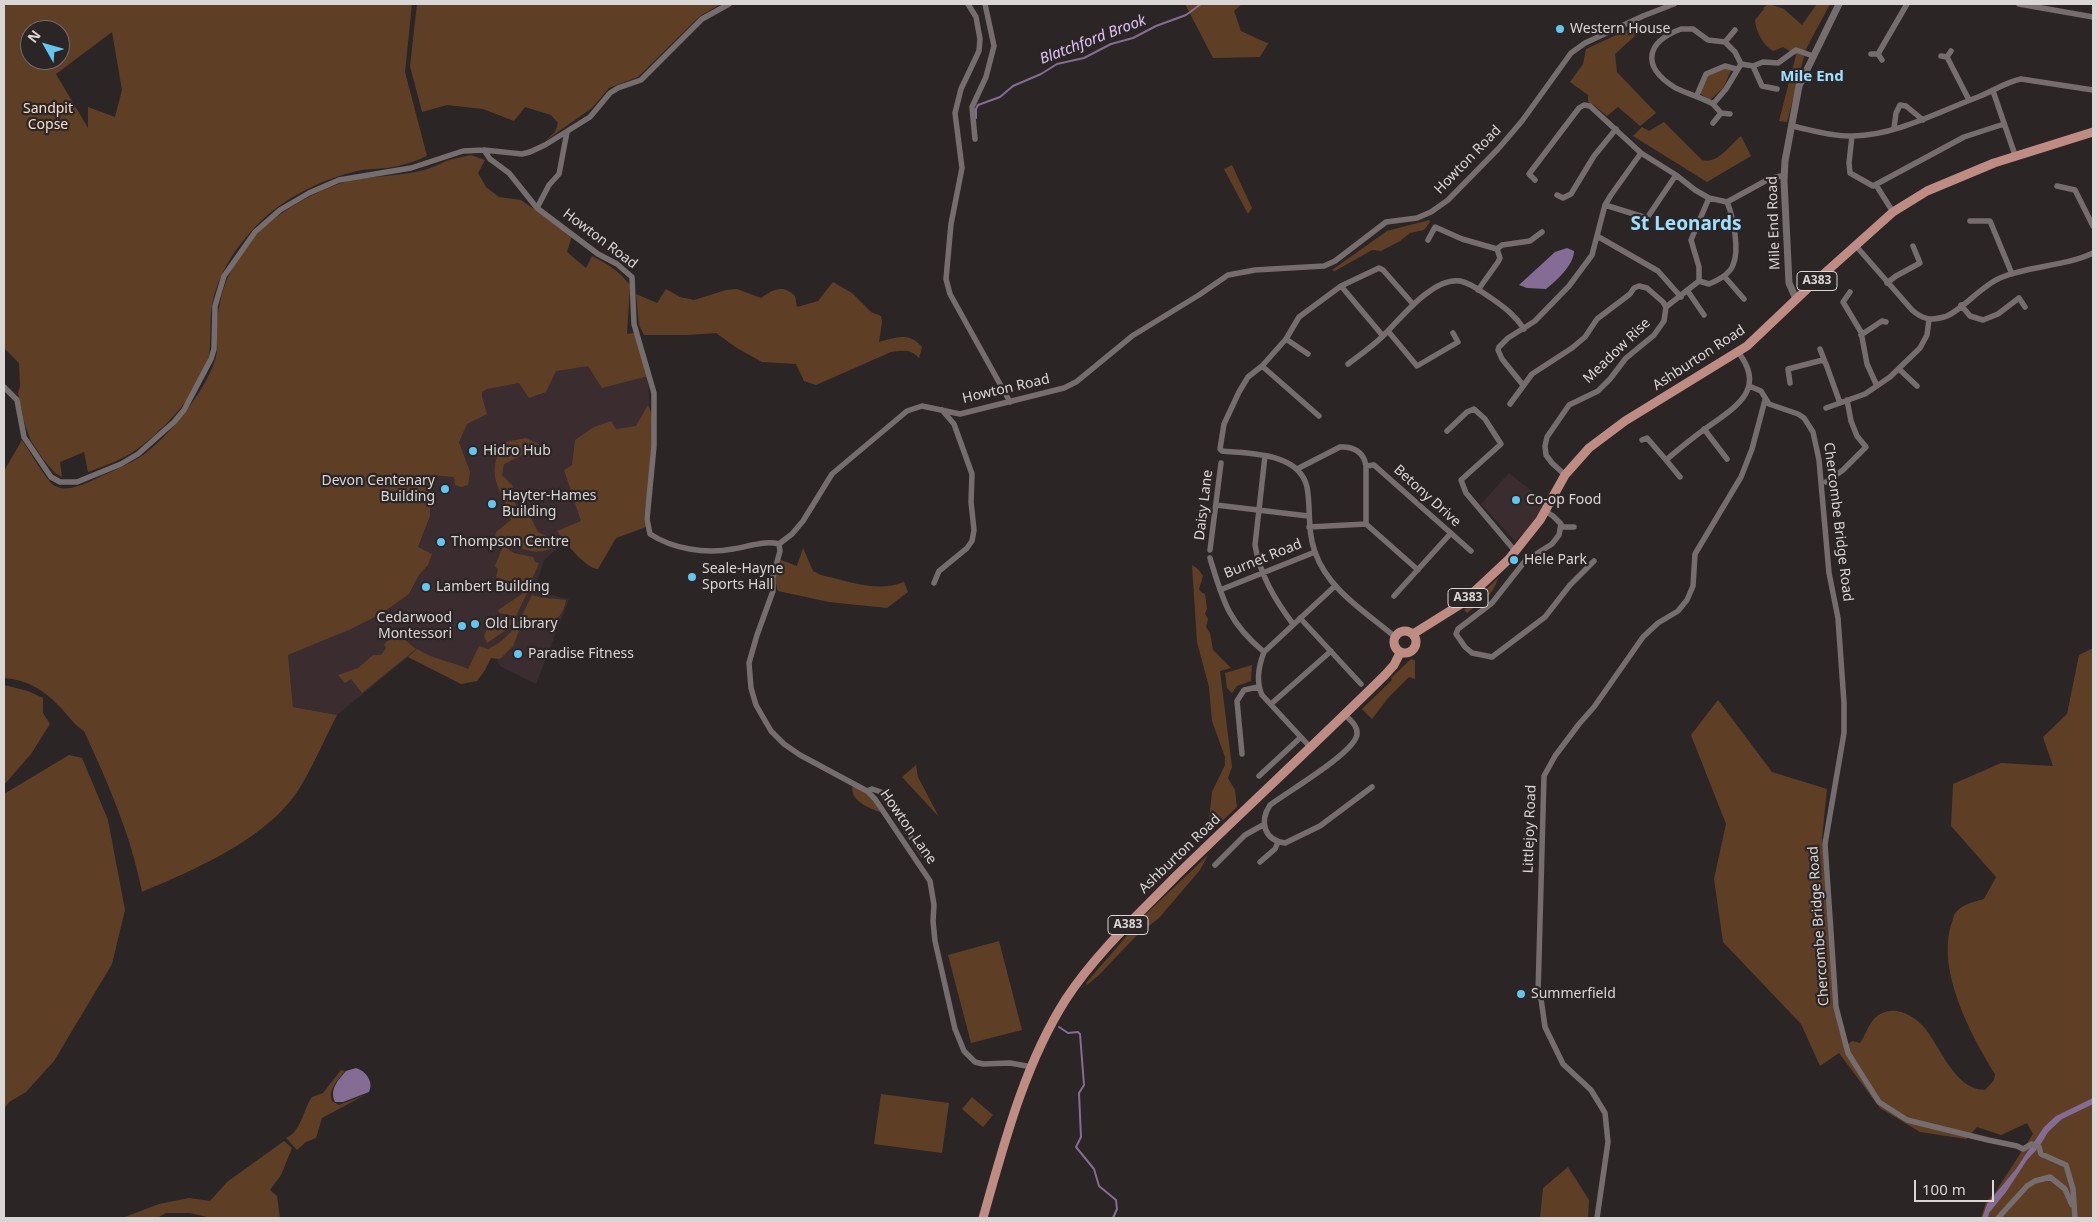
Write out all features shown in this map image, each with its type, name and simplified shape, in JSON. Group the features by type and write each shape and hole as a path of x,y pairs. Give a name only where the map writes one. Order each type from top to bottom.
{"main road":[{"name":"Ashburton Road","path":"1413,634 1461,604 1516,551 1540,520 1566,474 1589,448 1614,429 1753,341 1796,299 1893,212 1927,191 2015,155 2093,132"},
{"name":"Ashburton Road","path":"1395,637 1404,631 1413,634"},
{"name":"Ashburton Road","path":"983,1218 1021,1095 1032,1067 1066,999 1115,939 1208,845 1385,676 1394,665 1400,653 1408,653 1414,649 1416,643 1413,634"},
{"path":"1395,637 1395,648 1400,653"}],"street":[{"path":"4,387 17,400 24,437 51,477 60,482 77,482 121,464 138,454 174,422 196,391 207,370 214,349 213,318 224,276 244,246 267,220 291,202 338,180 411,168 462,151 484,150 522,154 545,146 596,111 610,94 618,88 641,80 702,19 729,4"},
{"path":"968,4 976,17 980,39 979,51 961,89 955,113 962,168 951,224 946,280 950,294 1010,402"},
{"path":"975,139 972,107 986,77 994,46 986,4"},
{"name":"Howton Road","path":"484,150 490,159 509,173 537,208 598,254 617,264 632,277 634,324 654,393 654,446 646,519 650,534 672,545 710,551 730,550 771,542 779,544 792,534 803,521 832,474 907,411 922,406 960,414 1052,392 1076,382 1132,336 1199,295 1228,274 1255,270 1324,266 1335,261 1386,222 1417,218 1431,212 1448,200 1498,149 1522,121 1571,53 1592,40 1674,4"},
{"name":"Mile End Road","path":"1796,299 1789,283 1784,181 1785,161 1800,86 1839,4"},
{"path":"1877,56 1906,4"},
{"path":"2019,4 2093,17"},
{"path":"1730,114 1721,113 1713,104 1697,95 1674,87 1654,68 1653,51 1658,42 1666,35 1681,29 1693,29 1708,40 1725,42 1735,52 1741,64"},
{"path":"1725,42 1735,30"},
{"path":"1741,64 1753,66 1764,62 1778,63 1796,50 1813,56"},
{"path":"1946,55 1969,100"},
{"path":"1713,104 1726,89 1736,69 1741,64"},
{"path":"1697,95 1706,74 1725,66 1736,69"},
{"path":"1753,66 1762,86 1777,89"},
{"path":"1792,126 1852,136 1879,133 1923,120 1993,91 2011,81 2021,79 2093,90"},
{"path":"1993,91 2015,155"},
{"path":"1529,174 1579,108 1584,105 1590,106 1641,153 1709,198 1727,202 1768,179 1781,176"},
{"path":"1894,128 1896,113 1900,105 1906,106 1923,120"},
{"path":"1714,123 1721,113"},
{"path":"1852,136 1849,163 1850,173 1871,186 1876,186 1964,137 2004,124"},
{"path":"1557,195 1563,198 1571,194 1594,156 1616,129"},
{"path":"537,208 549,185 559,174 567,132"},
{"path":"1523,385 1498,350 1499,347 1508,338 1535,320 1569,286 1592,256 1605,206 1641,153"},
{"path":"1523,169 1534,180"},
{"path":"1605,206 1647,218 1676,175"},
{"path":"1876,186 1893,212"},
{"path":"2057,186 2075,190 2093,226"},
{"path":"1700,282 1691,240 1709,198"},
{"path":"1510,404 1532,374 1572,348 1585,337 1597,319 1630,294 1634,288 1639,286 1647,288 1663,302 1666,308 1687,290 1700,282 1709,284 1718,281 1724,276 1733,266 1736,253 1732,216 1727,202"},
{"path":"1970,221 1990,221 2012,274"},
{"path":"1428,240 1435,227 1462,239 1497,249"},
{"path":"1497,249 1502,245 1530,241 1542,232"},
{"path":"1597,236 1658,271 1681,297"},
{"path":"1856,246 1912,310 1929,320 1946,317 1979,290 2000,278 2081,259 2093,253"},
{"path":"1888,283 1896,276 1920,263 1913,246"},
{"path":"1478,290 1500,258 1497,249"},
{"path":"1395,637 1336,586 1315,552 1308,516 1306,486 1297,469 1278,458 1222,451 1220,448 1224,424 1248,377 1262,366 1286,339 1299,317 1341,286 1381,268 1413,304"},
{"path":"1724,276 1744,299"},
{"path":"1348,364 1383,336 1413,304 1445,283 1460,281 1478,290 1509,310 1518,318 1524,329"},
{"path":"1341,286 1383,336"},
{"path":"1687,290 1704,315"},
{"path":"1850,292 1843,302 1862,335 1867,364 1877,386"},
{"path":"1961,305 1970,316 1983,320 1998,314 2019,298 2026,307"},
{"name":"Meadow Rise","path":"1566,474 1552,463 1546,455 1547,437 1570,405 1598,391 1626,358 1654,335 1664,321 1666,308"},
{"path":"1826,408 1865,394 1899,369 1924,341 1927,335 1929,320"},
{"path":"1862,335 1882,321 1886,322"},
{"path":"1388,331 1417,366 1458,342 1453,333"},
{"path":"1286,339 1308,354"},
{"path":"1820,348 1840,403"},
{"path":"1666,460 1704,429 1742,402 1749,386 1749,373 1746,364 1738,352"},
{"path":"1790,383 1788,369 1820,360 1825,362"},
{"path":"1262,366 1319,416"},
{"path":"1899,369 1917,386"},
{"name":"Chercombe Bridge Road","path":"1749,386 1761,391 1769,404 1804,418 1813,432 1819,460 1829,573 1838,618 1844,703 1844,732 1825,844 1836,1007 1848,1053 1879,1102 1907,1120 2023,1149 2032,1144 2039,1147 2040,1154 2066,1165 2073,1189 2074,1210"},
{"name":"Littlejoy Road","path":"1597,1218 1608,1142 1605,1113 1590,1090 1563,1064 1545,1027 1541,999 1538,994 1544,776 1555,756 1594,707 1643,637 1658,623 1678,611 1687,600 1693,586 1695,554 1741,477 1752,450 1765,400"},
{"path":"1826,482 1844,470 1866,447 1857,436 1851,421 1847,400"},
{"path":"1447,431 1467,412 1474,409 1484,419 1501,444 1460,480 1461,486 1516,551"},
{"path":"934,583 939,570 972,541 974,530 971,502 972,474 954,424 942,410"},
{"path":"954,424 955,417 960,414"},
{"path":"1704,429 1728,459"},
{"path":"1642,440 1647,438 1680,477"},
{"path":"1297,469 1333,449 1347,446 1358,450 1364,456 1366,466 1366,524"},
{"path":"1265,456 1255,545 1263,572 1277,603 1294,624"},
{"name":"Daisy Lane","path":"1210,550 1222,463"},
{"name":"Betony Drive","path":"1366,466 1374,465 1470,551"},
{"path":"1216,505 1308,516"},
{"path":"1545,511 1558,520 1562,527"},
{"path":"1310,527 1366,524 1418,570"},
{"path":"1562,527 1574,527"},
{"path":"1562,527 1552,544 1525,561 1484,610 1458,629 1456,634 1465,647 1472,653 1492,657 1545,617 1570,585 1594,562"},
{"path":"1394,596 1451,533"},
{"name":"Howton Lane","path":"779,544 780,551 773,577 774,591 749,663 750,682 756,705 771,731 784,744 800,756 867,790 930,881 934,905 935,941 955,1029 964,1052 975,1062 983,1064 1010,1063 1032,1067"},
{"name":"Burnet Road","path":"1220,590 1315,552"},
{"name":"Daisy Lane","path":"1210,558 1220,590 1238,628 1264,652"},
{"path":"1311,748 1262,695 1258,687 1260,660 1264,652 1336,586"},
{"path":"1300,618 1361,684"},
{"path":"1271,704 1331,651"},
{"path":"1242,754 1237,701 1244,690 1258,687"},
{"path":"1345,715 1357,730 1358,736 1353,744 1340,758 1270,805 1263,824 1268,836 1278,842 1285,843 1320,826 1372,786"},
{"path":"1259,776 1300,738"},
{"path":"867,790 872,788 881,792 923,855"},
{"path":"1214,865 1245,835 1263,824"},
{"path":"1260,862 1275,849 1278,842"},
{"path":"1998,1218 2027,1186 2035,1181 2050,1177 2065,1189 2074,1210 2075,1218"}],"shaded area":[{"path":"1567,248 1574,251 1571,262 1546,289 1527,288 1519,285 1555,252"},
{"path":"634,333 648,376 651,446 606,540 558,548 544,560 534,591 569,599 536,684 500,666 497,659 491,658 477,681 461,684 408,657 337,715 293,707 288,655 349,630 381,614 409,594 419,575 428,565 418,547 430,516 431,448 443,384"},
{"path":"1509,473 1545,501 1532,526 1515,541 1481,504"},
{"path":"356,1068 368,1077 370,1081 369,1092 343,1102 335,1102 333,1093 337,1082 346,1071"},
{"path":"2093,1098 2093,1104 2062,1119 2048,1132 2039,1147 2027,1160 2006,1192 1989,1213 1988,1218 1982,1218 1987,1204 2016,1169 2044,1127 2056,1116"}],"green space":[{"name":"Sandpit Copse","path":"4,4 412,4 405,72 427,156 397,166 357,171 330,179 290,199 257,225 233,254 216,289 211,314 209,355 205,369 190,395 159,431 125,457 88,472 84,452 60,462 62,477 55,473 31,441 25,425 18,393 20,386 19,363 4,348","holes":["20,20 70,20 70,64 112,32 122,90 115,117 88,107 88,128 56,74 61,70 20,70"]},
{"path":"417,4 721,4 700,16 638,77 609,88 592,108 545,141 555,132 558,123 551,115 525,107 514,121 483,109 447,105 422,112 410,66"},
{"path":"1185,4 1242,4 1234,11 1241,31 1267,43 1269,42 1260,57 1213,58"},
{"path":"1769,4 1784,9 1802,25 1816,5 1830,4 1806,49 1787,122 1779,121 1796,55 1783,47 1773,51 1761,38 1755,20 1763,8"},
{"path":"1642,23 1649,30 1636,35 1615,54 1617,72 1656,113 1640,126 1618,107 1607,116 1588,102 1588,95 1570,82 1583,64 1586,49"},
{"path":"1725,68 1731,71 1723,88 1710,100 1699,93 1708,75"},
{"path":"1664,122 1702,160 1708,161 1718,157 1741,136 1751,156 1707,182 1633,136 1642,127 1649,131"},
{"path":"471,155 485,160 478,173 486,187 499,197 521,200 572,236 567,252 586,268 592,256 613,268 630,285 627,334 634,333 648,376 602,388 588,366 556,371 546,392 529,398 519,383 487,389 482,392 487,414 467,424 459,442 470,472 468,485 461,487 455,485 454,477 431,475 430,516 418,547 432,554 428,565 419,575 409,594 381,614 349,630 288,655 293,707 337,715 302,784 289,803 272,820 252,835 208,862 142,892 125,830 84,731 41,690 27,683 4,678 4,471 22,440 47,479 55,486 61,488 81,485 140,457 162,439 174,426 196,398 212,370 216,357 219,310 225,285 243,250 261,230 304,199 329,187 353,180 420,171 449,160"},
{"path":"1232,165 1252,208 1248,214 1224,169"},
{"path":"1429,220 1430,222 1424,230 1410,233 1400,241 1381,251 1372,250 1335,271 1332,270 1387,231"},
{"path":"833,282 852,293 871,312 881,316 879,342 902,337 912,339 922,347 919,358 913,353 906,351 891,352 816,385 804,381 796,364 762,362 716,333 644,335 639,325 636,294 657,303 666,289 680,297 694,300 726,290 737,289 761,298 774,290 783,289 795,296 797,307 818,301"},
{"path":"648,405 653,427 653,443 644,519 646,527 616,538 598,569 593,568 576,554 557,531 581,521 564,470 572,465 575,440 594,427 611,421 616,429 636,426"},
{"path":"526,438 544,447 535,455 524,454 504,464 502,475 513,486 511,492 518,511 529,514 538,532 551,538 557,546 548,550 525,550 495,537 496,532 511,520 496,481 495,463 505,442"},
{"path":"503,546 514,553 533,557 535,562 539,563 528,589 496,577 498,569 495,566"},
{"path":"803,548 813,571 821,575 873,586 894,585 904,582 908,592 887,608 829,602 778,591 776,575 781,560 797,566"},
{"path":"1192,565 1203,576 1199,589 1205,594 1207,609 1205,614 1208,619 1206,627 1210,633 1213,650 1231,668 1220,671 1232,767 1228,778 1235,790 1237,807 1204,838 1209,820 1212,792 1225,765 1225,757 1212,721 1209,687 1197,642"},
{"path":"1498,578 1490,594 1467,613 1464,610"},
{"path":"525,592 527,593 516,616 499,613 498,610"},
{"path":"532,595 566,600 562,613 547,629 520,629 513,646 500,659 491,658 477,681 461,684 408,657 417,649 430,656 468,669 479,646 488,649 510,633 520,619"},
{"path":"498,617 514,620 509,628 487,643 484,636 489,623"},
{"path":"397,633 416,649 362,693 351,679 345,683 338,675 358,668 373,655 381,655 386,648 384,644"},
{"path":"2093,648 2093,1218 1981,1218 1986,1202 1996,1191 2033,1134 2027,1123 2001,1135 1977,1127 1966,1139 1920,1132 1880,1108 1839,1053 1820,1066 1801,1024 1723,942 1714,879 1726,824 1691,735 1718,700 1772,772 1827,789 1822,838 1835,1008 1846,1046 1852,1041 1860,1043 1871,1022 1879,1015 1885,1012 1899,1011 1912,1017 1923,1026 1956,1075 1974,1088 1985,1090 1994,1080 1995,1074 1967,1022 1952,983 1948,943 1951,925 1956,913 1966,904 1984,899 1996,877 1951,826 1953,784 2001,763 2053,766 2043,737 2067,714 2079,655"},
{"path":"1411,659 1415,660 1415,679 1409,677 1388,698 1372,719 1362,709"},
{"path":"1252,665 1251,681 1237,686 1232,693 1227,688 1225,673"},
{"path":"4,685 28,691 43,698 43,713 50,724 31,754 4,785"},
{"path":"69,755 82,758 108,820 125,910 112,964 54,1061 26,1092 9,1102 4,1109 4,794"},
{"path":"916,765 918,777 939,817 902,777"},
{"path":"853,785 872,799 881,810 880,812 856,799 853,795"},
{"path":"1208,855 1200,870 1159,918 1137,935 1087,985 1086,983 1143,917"},
{"path":"999,941 1022,1030 971,1043 948,955"},
{"path":"341,1070 345,1071 331,1093 332,1101 339,1105 365,1095 322,1118 316,1138 306,1142 297,1150 286,1138 296,1130 312,1097 323,1093"},
{"path":"881,1094 949,1103 942,1153 874,1144"},
{"path":"972,1097 993,1115 983,1127 962,1109"},
{"path":"284,1141 292,1148 281,1175 270,1190 277,1196 280,1218 211,1218 190,1213 166,1213 157,1218 122,1218 159,1204 189,1198 210,1201 227,1182"},
{"path":"1568,1167 1589,1200 1588,1218 1540,1218 1543,1188"}],"waterway":[{"name":"Blatchford Brook","path":"976,118 978,105 1000,97 1013,86 1041,74 1057,64 1084,58 1111,44 1133,38 1156,26 1186,15 1201,4"},
{"path":"1059,1027 1068,1033 1078,1032 1080,1034 1084,1085 1079,1093 1081,1137 1076,1147 1094,1169 1099,1186 1116,1200 1117,1209 1113,1218"}],"place":[{"name":"Western House","path":"1560,29"},
{"name":"Hidro Hub","path":"473,451"},
{"name":"Devon Centenary Building","path":"445,489"},
{"name":"Co-op Food","path":"1516,500"},
{"name":"Hayter-Hames Building","path":"492,504"},
{"name":"Thompson Centre","path":"441,542"},
{"name":"Hele Park","path":"1514,560"},
{"name":"Seale-Hayne Sports Hall","path":"692,577"},
{"name":"Lambert Building","path":"426,587"},
{"name":"Old Library","path":"475,624"},
{"name":"Cedarwood Montessori","path":"462,626"},
{"name":"Paradise Fitness","path":"518,654"},
{"name":"Summerfield","path":"1521,994"}],"district":[{"name":"Mile End","path":"1812,77"},
{"name":"St Leonards","path":"1686,225"}]}
